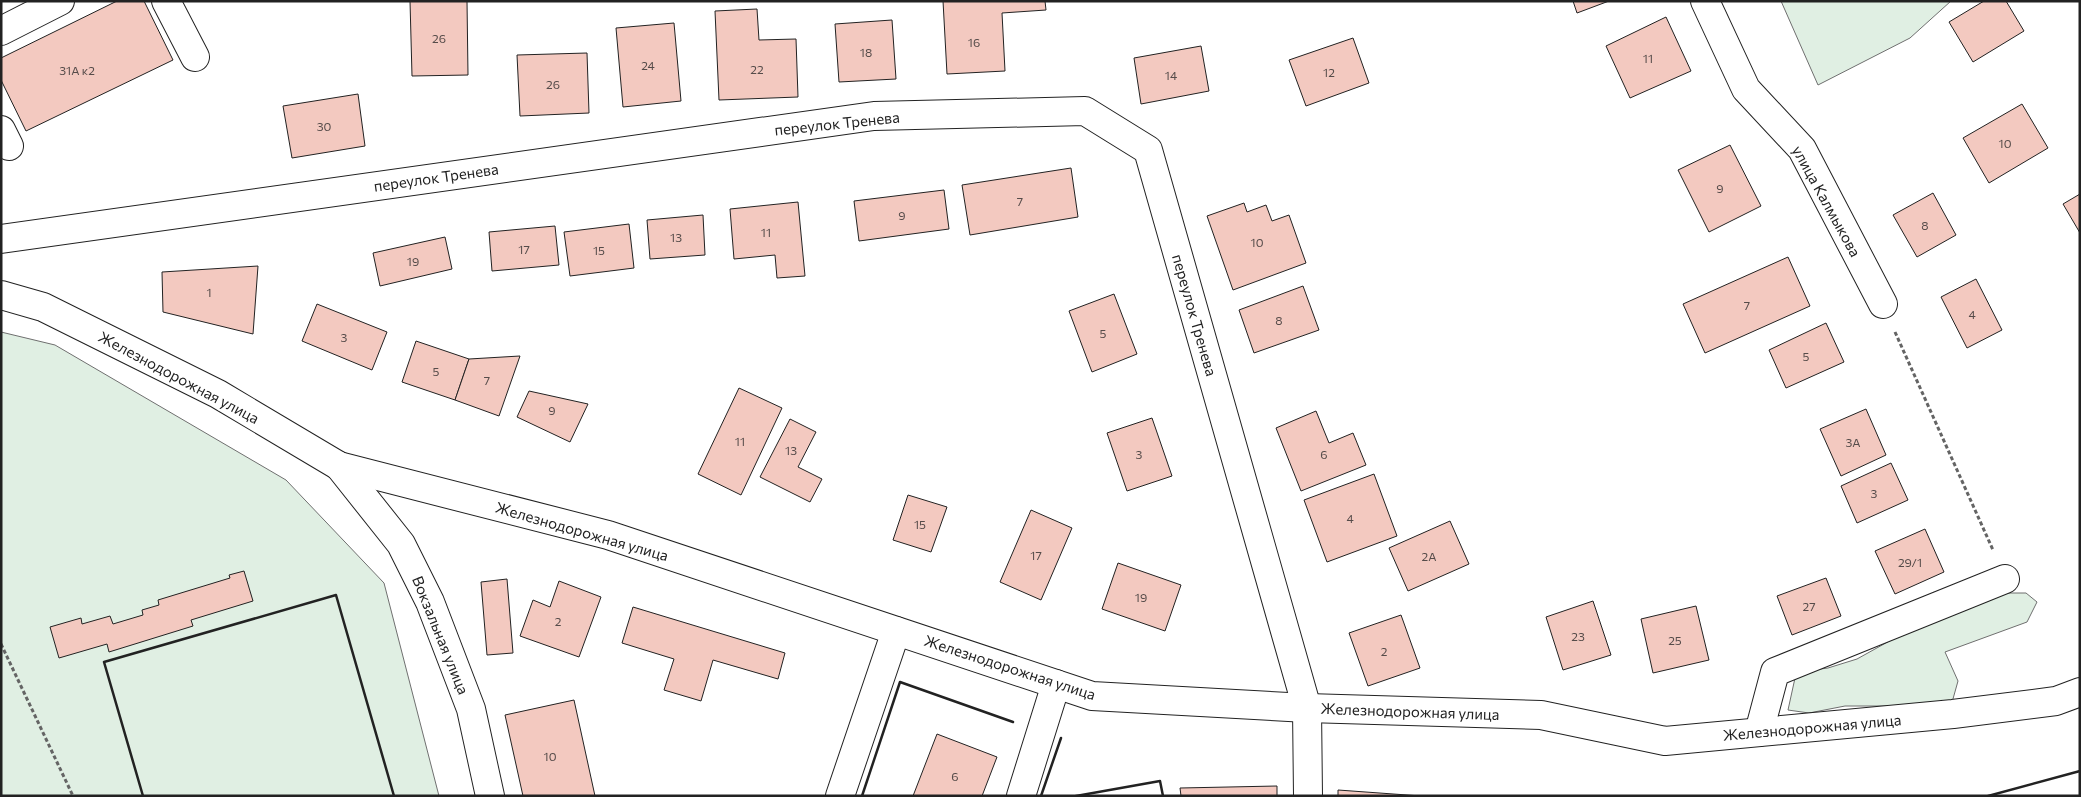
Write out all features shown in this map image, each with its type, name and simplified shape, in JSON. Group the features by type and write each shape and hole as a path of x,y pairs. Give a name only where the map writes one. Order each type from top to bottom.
{"street":[{"path":"1,30 60,1"},
{"path":"166,1 195,57"},
{"name":"улица Калмыкова","path":"1705,1 1746,89 1802,149 1883,304"},
{"name":"переулок Тренева","path":"1,239 874,116 1085,111 1148,150 1307,708 1308,796"},
{"name":"Железнодорожная улица","path":"1,295 43,307 218,394 340,466 608,535 1092,696 1307,708 1541,715 1665,741 1953,714 2056,701 2080,692"},
{"name":"Вокзальная улица","path":"340,466 401,544 430,602 471,709 490,796"},
{"path":"1759,732 1775,672 2006,579"},
{"path":"840,796 896,631"},
{"path":"1021,796 1056,684"}],"path":[{"path":"1883,304 2006,579"},
{"path":"1,644 73,796"}],"green space":[{"path":"1781,1 1951,1 1910,38 1818,85"},
{"path":"1,332 55,345 286,480 384,583 439,796 1,796"},
{"path":"2002,593 2026,593 2037,602 2027,622 1945,652 1958,681 1951,706 1845,706 1809,713 1788,710 1795,678 1805,671 1828,668 1857,659 1902,634"}],"building":[{"path":"117,1 144,1 173,60 26,131 1,80 1,58"},
{"path":"410,1 467,1 468,75 412,76"},
{"path":"943,1 1045,1 1046,10 1002,13 1005,71 947,74"},
{"path":"1573,1 1609,1 1577,13"},
{"path":"1984,1 2006,1 2024,31 1973,62 1949,22"},
{"path":"757,9 759,40 796,39 798,97 719,100 715,11"},
{"path":"1666,17 1691,71 1630,98 1606,46"},
{"path":"892,20 896,79 839,82 835,24"},
{"path":"674,23 681,101 623,107 616,28"},
{"path":"1353,38 1369,83 1306,106 1289,60"},
{"path":"1201,46 1209,91 1141,104 1134,58"},
{"path":"587,53 589,113 520,116 517,55"},
{"path":"358,94 365,146 292,158 283,106"},
{"path":"2022,104 2048,148 1989,183 1963,138"},
{"path":"1730,145 1761,206 1709,232 1678,170"},
{"path":"1071,168 1078,217 970,235 962,185"},
{"path":"944,190 949,229 859,241 854,201"},
{"path":"1933,193 1956,235 1917,257 1893,215"},
{"path":"2080,194 2080,233 2063,204"},
{"path":"798,202 805,276 777,278 775,255 734,259 730,209"},
{"path":"1244,203 1247,212 1266,205 1272,221 1289,215 1306,263 1233,290 1207,216"},
{"path":"703,215 705,255 650,259 647,220"},
{"path":"629,224 634,268 570,276 564,232"},
{"path":"555,226 559,265 492,271 489,232"},
{"path":"445,237 452,269 380,286 373,253"},
{"path":"1788,257 1810,306 1705,353 1683,304"},
{"path":"258,266 253,334 163,312 162,272"},
{"path":"1976,279 2002,330 1967,348 1941,297"},
{"path":"1303,286 1319,330 1254,353 1239,310"},
{"path":"1114,294 1137,354 1092,372 1069,311"},
{"path":"317,304 387,332 372,370 302,341"},
{"path":"1826,323 1844,362 1786,388 1769,350"},
{"path":"416,341 469,359 455,400 402,382"},
{"path":"520,356 499,416 455,400 469,359"},
{"path":"739,388 782,408 741,495 698,474"},
{"path":"529,391 588,404 570,442 517,417"},
{"path":"1866,409 1886,455 1841,476 1820,429"},
{"path":"1316,411 1329,443 1353,433 1366,465 1301,491 1276,428"},
{"path":"1152,418 1172,476 1127,491 1107,433"},
{"path":"790,419 816,432 798,467 822,479 810,502 760,477"},
{"path":"1891,463 1908,500 1857,523 1841,486"},
{"path":"1374,474 1397,536 1327,562 1304,500"},
{"path":"908,495 947,507 931,552 893,540"},
{"path":"1031,510 1072,528 1041,600 1000,582"},
{"path":"1450,521 1469,564 1408,591 1389,548"},
{"path":"1925,529 1944,572 1895,594 1875,551"},
{"path":"1118,563 1181,585 1165,631 1102,609"},
{"path":"244,571 253,601 191,620 193,626 109,652 107,644 59,658 50,627 81,618 82,624 110,616 113,624 143,615 142,610 159,605 158,600 230,578 229,575"},
{"path":"1826,578 1841,616 1792,635 1777,596"},
{"path":"507,579 513,653 487,655 481,582"},
{"path":"559,581 601,597 579,657 520,636 533,600 550,607"},
{"path":"1593,601 1611,655 1563,670 1546,617"},
{"path":"1696,606 1709,660 1653,673 1641,619"},
{"path":"633,607 785,653 778,679 713,660 701,701 664,690 674,659 622,643"},
{"path":"1401,615 1420,668 1368,686 1349,633"},
{"path":"574,700 595,796 523,796 505,715"},
{"path":"937,734 997,757 982,796 913,796"},
{"path":"1277,786 1277,796 1181,796 1180,788"},
{"path":"1338,790 1421,796 1338,796"}],"wall":[{"path":"143,796 104,662 336,595 394,796"},
{"path":"862,796 900,682 1013,722"},
{"path":"1041,796 1061,738"},
{"path":"1988,796 2080,771"},
{"path":"1076,796 1160,781 1163,796"}]}
